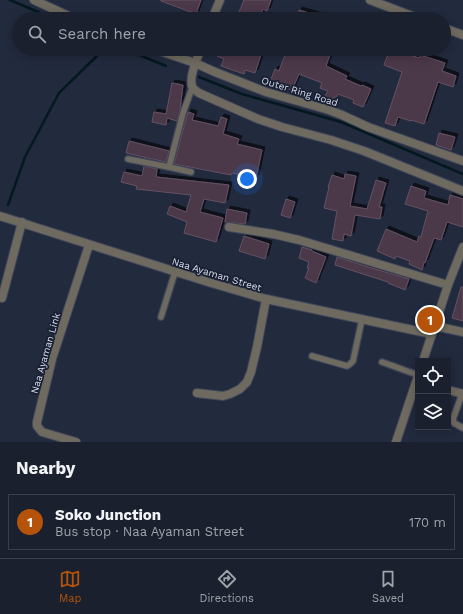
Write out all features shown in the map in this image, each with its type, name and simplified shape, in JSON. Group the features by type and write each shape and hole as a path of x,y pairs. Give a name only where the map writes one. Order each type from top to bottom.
{"street":[{"path":"34,0 60,12"},
{"path":"215,12 220,0"},
{"path":"370,0 402,12"},
{"path":"451,31 463,35"},
{"name":"Outer Ring Road","path":"174,56 266,92 329,110 368,127 463,161"},
{"path":"198,56 191,83 192,88 198,93 258,119 364,151 463,190"},
{"name":"Naa Ayaman Street","path":"0,216 175,272 266,299 362,319 434,330 463,332"},
{"path":"2,298 3,283 22,222"},
{"path":"229,227 299,240 448,285"},
{"name":"Naa Ayaman Link","path":"76,442 42,432 37,426 37,422 52,359 89,245"},
{"path":"424,358 448,285 463,247"},
{"path":"197,393 224,396 240,389 247,382 252,372 266,299"},
{"path":"396,442 415,385"},
{"path":"451,391 463,394"}],"lane":[{"path":"169,167 183,114 192,88"},
{"path":"128,159 191,172"},
{"path":"161,316 175,272"},
{"path":"312,356 347,366 350,364 362,319"},
{"path":"382,362 415,378"},
{"path":"463,394 453,419 454,423 463,428"}],"building":[{"path":"201,0 197,12 191,12 161,1"},
{"path":"244,0 271,0 267,11 263,9 262,12 239,12"},
{"path":"217,56 261,56 255,73 245,70 244,74 221,66 224,59"},
{"path":"285,56 330,56 326,66 347,76 345,79 371,89 363,107 353,103 354,100 338,94 336,98 334,97 331,103 323,99 328,91 320,88 322,83 299,74 292,90 270,82 275,69 279,71"},
{"path":"387,56 413,56 419,58 420,56 423,56 445,63 442,71 456,76 453,87 438,82 424,124 398,117 395,126 385,123 402,72 384,65"},
{"path":"172,83 183,85 177,121 167,118 166,125 152,122 154,112 166,114"},
{"path":"188,112 194,114 192,120 218,126 221,117 227,119 223,134 239,139 237,144 262,150 256,178 232,173 231,175 174,164"},
{"path":"439,133 455,137 451,150 436,145"},
{"path":"129,141 169,151 166,162 126,153"},
{"path":"144,166 157,169 156,177 229,185 225,203 204,199 200,212 223,218 216,242 184,233 187,222 167,214 170,206 186,212 191,195 136,189 137,186 121,182 124,172 142,176"},
{"path":"345,174 356,176 350,206 367,209 376,180 386,183 379,207 382,207 380,219 355,215 351,236 344,234 343,241 332,239 337,211 324,208 332,175 344,179"},
{"path":"411,186 426,191 424,198 448,205 450,195 463,199 463,227 447,222 441,240 434,238 422,270 409,264 410,261 396,256 395,259 377,251 386,229 417,242 419,236 421,237 428,211 405,204"},
{"path":"286,199 295,202 290,218 281,215"},
{"path":"227,209 247,213 245,224 225,222"},
{"path":"244,236 269,244 265,259 239,251"},
{"path":"302,247 326,257 316,283 305,278 309,268 307,268 309,262 299,258"},
{"path":"337,257 409,279 405,290 388,282 335,265"},
{"path":"461,287 463,287 463,321 452,318"}],"waterway":[{"path":"10,0 38,12"},
{"path":"8,205 25,157 59,93 97,56"},
{"path":"142,56 166,66"},
{"path":"199,77 242,94 341,122 463,174"}],"place":[{"name":"Soko Junction","path":"430,320"}]}
